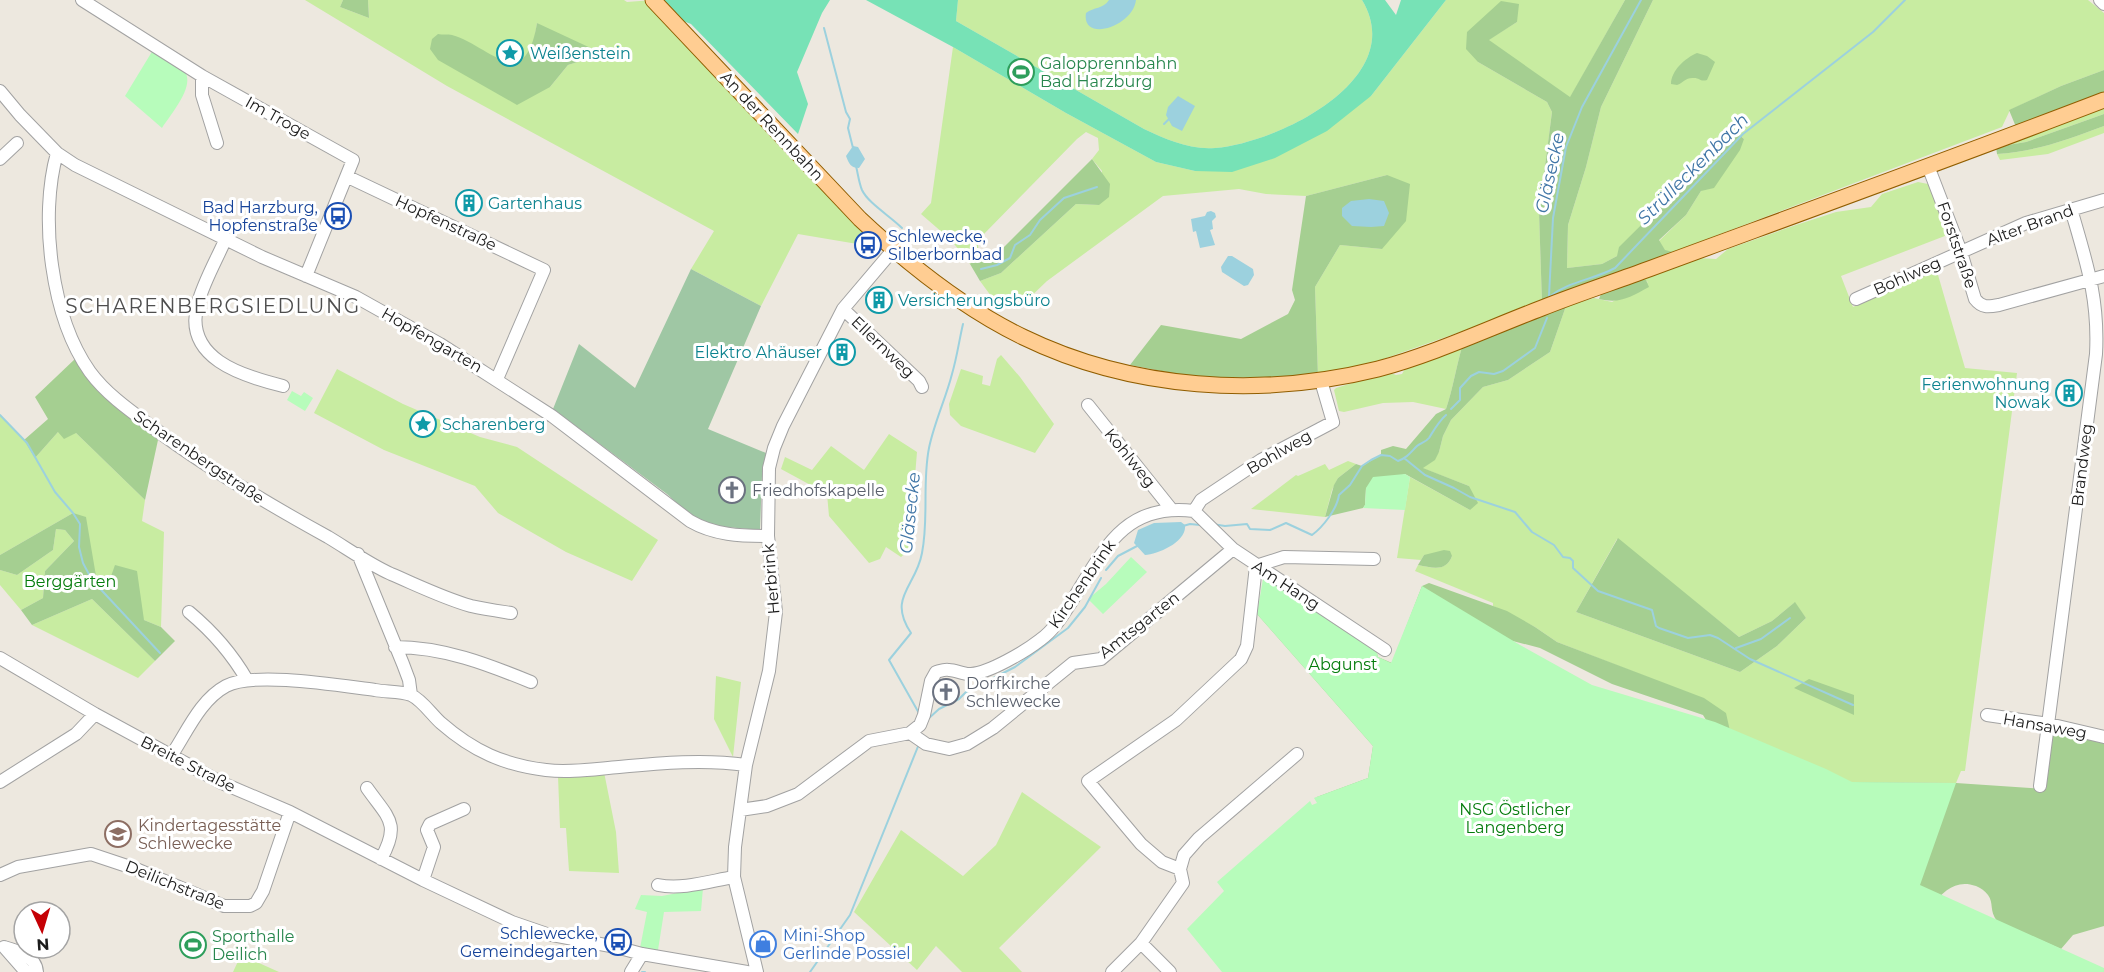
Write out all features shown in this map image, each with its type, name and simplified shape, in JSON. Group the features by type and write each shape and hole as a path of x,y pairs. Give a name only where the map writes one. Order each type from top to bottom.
{"main road":[{"name":"An der Rennbahn","path":"653,0 758,113 893,250 927,276 997,323 1051,349 1127,373 1203,384 1246,386 1321,381 1381,368 1470,338 1542,308 2104,100"}],"street":[{"name":"Im Troge","path":"82,0 202,76 353,160 348,177"},
{"path":"2100,0 2104,4"},
{"path":"202,76 202,95 217,143"},
{"name":"Hopfengarten","path":"0,91 57,153 89,173 262,257 356,297 449,349 552,416 690,521 707,530 726,534 768,536"},
{"path":"0,159 17,143"},
{"name":"Scharenbergstraße","path":"57,153 48,217 52,269 66,322 78,352 105,388 128,409 192,456 260,500 387,572 471,606 511,613"},
{"name":"Forststraße","path":"1928,166 1975,299 1980,305 1987,307 2017,301 2104,276"},
{"path":"306,276 348,177"},
{"name":"Hopfenstraße","path":"348,177 544,270 496,379"},
{"name":"Alter Brand","path":"1959,253 2026,222 2104,200"},
{"name":"Brandweg","path":"2040,786 2096,354 2097,315 2091,279 2070,209"},
{"path":"226,238 198,302 196,321 201,342 216,361 256,380 283,386"},
{"name":"Herbrink","path":"757,972 734,876 735,847 746,765 769,670 776,612 768,536 767,485 774,448 843,309 893,250"},
{"name":"Bohlweg","path":"1856,299 1959,253"},
{"name":"Ellernweg","path":"843,309 919,381 922,387"},
{"name":"Bohlweg","path":"1202,518 1201,500 1262,460 1333,422 1321,381"},
{"name":"Kohlweg","path":"1088,405 1172,510"},
{"name":"Kirchenbrink","path":"919,731 931,681 936,672 949,670 970,674 989,670 1041,640 1056,626 1095,563 1124,527 1141,516 1172,510 1202,518"},
{"name":"Am Hang","path":"1202,518 1233,549 1385,650"},
{"name":"Amtsgarten","path":"919,731 949,749 967,744 993,728 1073,663 1101,659 1233,549"},
{"path":"358,554 409,680 411,695"},
{"path":"1180,869 1162,862 1141,844 1089,781 1176,720 1241,659 1247,646 1257,566 1284,556 1374,559"},
{"path":"189,612 214,633 234,657 247,680"},
{"path":"395,647 415,647 482,662 531,681"},
{"name":"Breite Straße","path":"0,658 95,714 222,783 290,812 485,910 531,929 642,954 747,972"},
{"path":"171,756 204,704 213,695 228,684 247,680 292,681 411,695 454,735 483,754 503,762 546,770 567,771 669,763 746,765"},
{"path":"0,782 76,734 95,714"},
{"name":"Hansaweg","path":"1987,716 2049,724 2104,736"},
{"path":"740,810 767,806 798,794 869,741 919,731"},
{"path":"1112,972 1141,943 1183,883 1180,869 1184,855 1199,838 1297,754"},
{"path":"367,788 386,814 392,829 391,840 381,858"},
{"path":"423,880 434,847 427,830 430,824 464,809"},
{"name":"Deilichstraße","path":"0,875 18,867 91,854 136,869 224,906 250,906 256,903 263,891 290,812"},
{"path":"658,885 667,887 689,885 734,876"},
{"path":"1141,943 1170,972"},
{"path":"2,944 26,972"},
{"path":"2,944 31,958 37,966 37,972"},
{"path":"631,972 642,954"}],"green space":[{"path":"305,0 343,0 340,7 369,18 368,0 624,0 627,2 653,0 893,250 798,234 761,306 691,269 714,231 447,86","holes":["537,23 587,59 568,65 550,87 490,55 501,59 520,60 527,55 533,44"]},
{"path":"343,0 368,0 369,18 340,7"},
{"path":"653,0 830,0 822,13 797,72 808,104 798,134 691,24 670,16"},
{"name":"Galopprennbahn Bad Harzburg","path":"866,0 958,0 956,21 1144,129 1178,143 1215,148 1271,134 1301,120 1330,102 1353,80 1368,56 1372,29 1362,0 1385,0 1396,15 1401,0 1446,0 1371,96 1327,131 1275,158 1232,172 1195,171 1156,162"},
{"path":"958,0 1362,0 1372,29 1368,56 1353,80 1330,102 1301,120 1271,134 1241,143 1205,148 1178,143 1144,129 956,21"},
{"path":"1446,0 1625,0 1570,98 1488,40 1517,22 1501,2 1478,62 1547,102 1552,112 1539,212 1542,303 1372,363 1318,377 1315,287 1340,245 1382,249 1387,175 1306,196 1266,194 1239,189 1163,196 1047,281 1024,303 1006,306 991,296 980,281 1001,273 1076,204 1099,205 1102,171 1092,159 1099,150 1098,138 1086,132 1077,139 981,237 978,245 979,254 970,264 951,240 921,214 931,203 953,47 1156,162 1195,171 1371,96"},
{"path":"1625,0 1653,0 1601,107 1568,225 1567,268 1602,264 1617,256 1619,247 1730,137 1738,134 1744,139 1740,150 1714,188 1701,191 1686,215 1659,240 1665,250 1673,252 1542,303 1539,212 1552,112 1547,102 1478,62 1466,49 1467,32 1501,1 1519,4 1517,22 1489,40 1570,97"},
{"path":"1653,0 2088,0 2104,13 2104,70 2061,86 2010,110 2002,127 1673,252 1665,251 1659,241 1686,215 1701,191 1744,139 1738,134 1730,137 1617,256 1602,264 1567,268 1568,225 1601,107"},
{"path":"537,23 595,50 587,59 568,65 550,87 517,105 438,60 430,49 432,39 438,34 450,35 504,60 515,62 524,57 531,45"},
{"path":"153,50 179,66 187,78 187,85 180,101 162,128 125,96"},
{"path":"1697,53 1715,62 1707,80 1691,78 1677,85 1671,84 1673,74 1688,58"},
{"path":"2104,70 2104,93 2016,127 2009,110 2061,86"},
{"path":"2104,106 2104,114 2026,142 1996,147"},
{"path":"2104,114 2104,126 2039,148 1997,154 1996,147 2026,142"},
{"path":"2104,126 2104,133 2048,154 2000,160 1997,154 2039,148"},
{"path":"1092,159 1110,184 1109,197 1099,205 1076,204 1001,273 980,281 970,264 979,254 983,259 992,259"},
{"path":"1387,175 1410,184 1406,221 1382,249 1340,245 1315,287 1318,377 1198,378 1130,365 1161,325 1241,339 1288,314 1295,300 1292,290 1306,196"},
{"path":"1918,182 1928,184 1950,234 1841,276 1853,307 1936,268 1965,368 2017,373 1965,771 1961,771 1956,783 1845,782 1730,730 1647,677 1557,642 1535,627 1493,606 1493,603 1415,571 1418,565 1442,567 1452,556 1424,555 1421,560 1397,558 1410,477 1470,510 1469,486 1422,468 1439,452 1443,436 1451,420 1483,387 1508,380 1550,352 1566,306 1594,298 1612,302 1648,282 1641,279 1698,258 1716,259 1728,249 1836,212 1871,207 1882,194","holes":["1617,539 1739,637 1772,621 1794,603 1806,618 1777,646 1740,672 1576,612"]},
{"path":"691,269 761,306 708,429 766,453 762,476 760,530 715,526 692,517 667,494 553,409 579,344 635,388"},
{"path":"1641,279 1646,280 1649,287 1631,297 1613,301 1599,299 1601,294"},
{"path":"1566,306 1550,352 1508,380 1483,387 1451,420 1435,460 1423,468 1469,486 1478,503 1470,510 1405,474 1366,488 1363,508 1325,517 1338,478 1356,464 1362,466 1381,455 1381,450 1393,446 1406,449 1436,414 1446,409 1462,347"},
{"path":"1462,347 1446,409 1413,402 1383,403 1344,412 1339,411 1334,390 1336,388 1388,372 1396,375 1402,374 1406,367"},
{"path":"1001,355 1054,424 1035,453 961,426 950,415 949,404 961,369 983,376 982,384 990,386 997,359"},
{"path":"76,358 113,403 158,440 145,500 76,433 64,439 58,432 35,458 24,440 48,419 35,397"},
{"path":"337,369 403,404 480,437 517,447 658,540 632,581 566,552 498,513 475,486 384,450 314,413"},
{"path":"292,391 301,396 304,392 313,398 305,411 287,400"},
{"path":"0,415 27,443 35,458 58,432 76,433 145,500 142,521 164,532 161,627 144,620 110,580 96,576 73,513 0,555"},
{"path":"889,434 917,452 909,550 901,557 886,547 880,559 869,563 829,516 827,494 781,469 785,457 812,470 831,446 864,470"},
{"path":"1348,461 1356,464 1338,478 1332,490 1325,517 1251,509 1296,475 1325,464 1329,470"},
{"path":"1405,474 1410,477 1405,510 1363,508 1366,488 1373,477"},
{"name":"Berggärten","path":"73,513 86,517 96,576 110,579 115,565 137,571 144,620 161,627 175,641 155,661 92,599 32,625 21,610 43,598 45,571 74,541 65,530 56,529 53,550 17,575 0,570 0,555"},
{"path":"56,529 65,530 74,541 45,571 43,598 21,610 0,585 0,570 17,575 53,550"},
{"path":"1618,538 1739,637 1772,621 1795,602 1806,618 1777,646 1740,672 1576,612"},
{"path":"1444,550 1450,551 1452,556 1443,567 1418,565 1424,555"},
{"path":"1131,557 1147,572 1103,614 1088,599 1106,584"},
{"name":"NSG Östlicher Langenberg","path":"1264,573 1375,646 1378,657 1391,663 1422,586 1592,685 1715,722 1852,782 1956,783 1920,885 2104,968 2104,972 1222,972 1187,929 1224,891 1217,882 1310,801 1312,805 1317,803 1314,798 1368,778 1373,746 1257,614"},
{"name":"Abgunst","path":"1429,583 1507,611 1557,642 1704,698 1726,713 1730,731 1845,782 1956,783 2046,789 2053,735 2058,731 2104,741 2104,926 2073,935 2061,949 1997,921 1988,895 1976,886 1956,885 1941,895 1932,905 1714,733 1703,715 1612,684 1540,648 1509,640 1514,744 1314,798 1368,778 1373,746 1257,614 1375,646 1378,657 1392,663 1422,586"},
{"path":"92,599 155,661 138,678 32,625"},
{"path":"716,676 741,682 733,757 714,719"},
{"path":"1809,679 1854,695 1854,715 1794,688"},
{"path":"604,772 616,832 619,873 569,871 566,828 560,828 558,776"},
{"path":"1022,792 1101,847 999,948 1022,972 962,972 936,946 917,970 854,912 901,830 963,876 996,845"},
{"path":"703,888 701,911 664,912 658,950 640,948 647,912 635,909 641,895 662,896"},
{"path":"241,955 279,972 233,972"}],"water":[{"path":"1109,0 1136,0 1133,10 1118,24 1099,29 1091,27 1087,22 1086,13 1104,5"},
{"path":"1178,96 1195,106 1182,131 1172,126 1166,115 1168,107"},
{"path":"853,146 858,147 865,159 859,168 851,165 846,156"},
{"path":"1369,199 1384,201 1389,213 1384,226 1352,226 1342,216 1342,208 1351,201"},
{"path":"1211,211 1216,217 1212,221 1213,229 1210,230 1215,245 1200,248 1196,231 1193,232 1191,219 1205,216"},
{"path":"1228,256 1232,256 1253,269 1254,275 1248,285 1244,286 1222,272 1221,267"},
{"path":"1181,522 1185,525 1181,537 1164,550 1145,555 1134,543 1138,530 1154,523"}],"waterway":[{"name":"Gläsecke","path":"1549,296 1553,218 1566,147 1582,107 1641,0"},
{"name":"Strülleckenbach","path":"1549,297 1565,287 1615,268 1743,134 1873,32 1905,0"},
{"name":"Gläsecke","path":"824,28 846,112 850,119 848,128 853,148"},
{"path":"1164,124 1169,119"},
{"name":"Gläsecke","path":"856,166 865,195 902,228"},
{"path":"981,269 997,265 1010,258 1015,245 1030,235 1040,220 1064,198 1097,187"},
{"name":"Gläsecke","path":"1451,409 1460,400 1460,388 1471,376 1479,372 1494,374 1503,371 1535,348 1547,318"},
{"name":"Gläsecke","path":"920,715 889,660 911,633 904,621 902,601 919,565 922,553 929,448 954,368 963,324"},
{"path":"0,415 27,443 55,492 80,524 79,547 83,563 92,580 160,653"},
{"name":"Gläsecke","path":"1212,524 1225,526 1247,524 1250,529 1270,530 1286,523 1312,535 1329,517 1339,495 1350,485 1362,466 1381,455 1390,456 1398,461 1409,455 1418,445 1428,439 1446,415"},
{"path":"1404,458 1425,475 1470,497 1515,512 1532,532 1554,545 1563,557 1570,558 1573,561 1573,568 1598,591 1652,610 1656,626 1659,628 1688,638 1710,635 1718,638 1750,659 1853,705"},
{"name":"Gläsecke","path":"1183,526 1200,525"},
{"name":"Gläsecke","path":"1106,570 1118,556 1139,545"},
{"name":"Gläsecke","path":"928,719 966,692 1015,667 1068,628 1085,607 1101,578"},
{"path":"1736,648 1761,639 1790,618"},
{"name":"Gläsecke","path":"810,972 850,915 919,744"}],"place":[{"name":"Weißenstein","path":"510,53"},
{"name":"Galopprennbahn Bad Harzburg","path":"1021,72"},
{"name":"Gartenhaus","path":"469,203"},
{"name":"Bad Harzburg, Hopfenstraße","path":"338,216"},
{"name":"Schlewecke, Silberbornbad","path":"868,245"},
{"name":"Versicherungsbüro","path":"879,300"},
{"name":"Elektro Ahäuser","path":"842,352"},
{"name":"Ferienwohnung Nowak","path":"2069,393"},
{"name":"Scharenberg","path":"423,424"},
{"name":"Friedhofskapelle","path":"732,490"},
{"name":"Dorfkirche Schlewecke","path":"946,692"},
{"name":"Kindertagesstätte Schlewecke","path":"118,834"},
{"name":"Schlewecke, Gemeindegarten","path":"618,942"},
{"name":"Mini-Shop Gerlinde Possiel","path":"763,944"},
{"name":"Sporthalle Deilich","path":"193,945"}],"district":[{"name":"SCHARENBERGSIEDLUNG","path":"213,306"}]}
